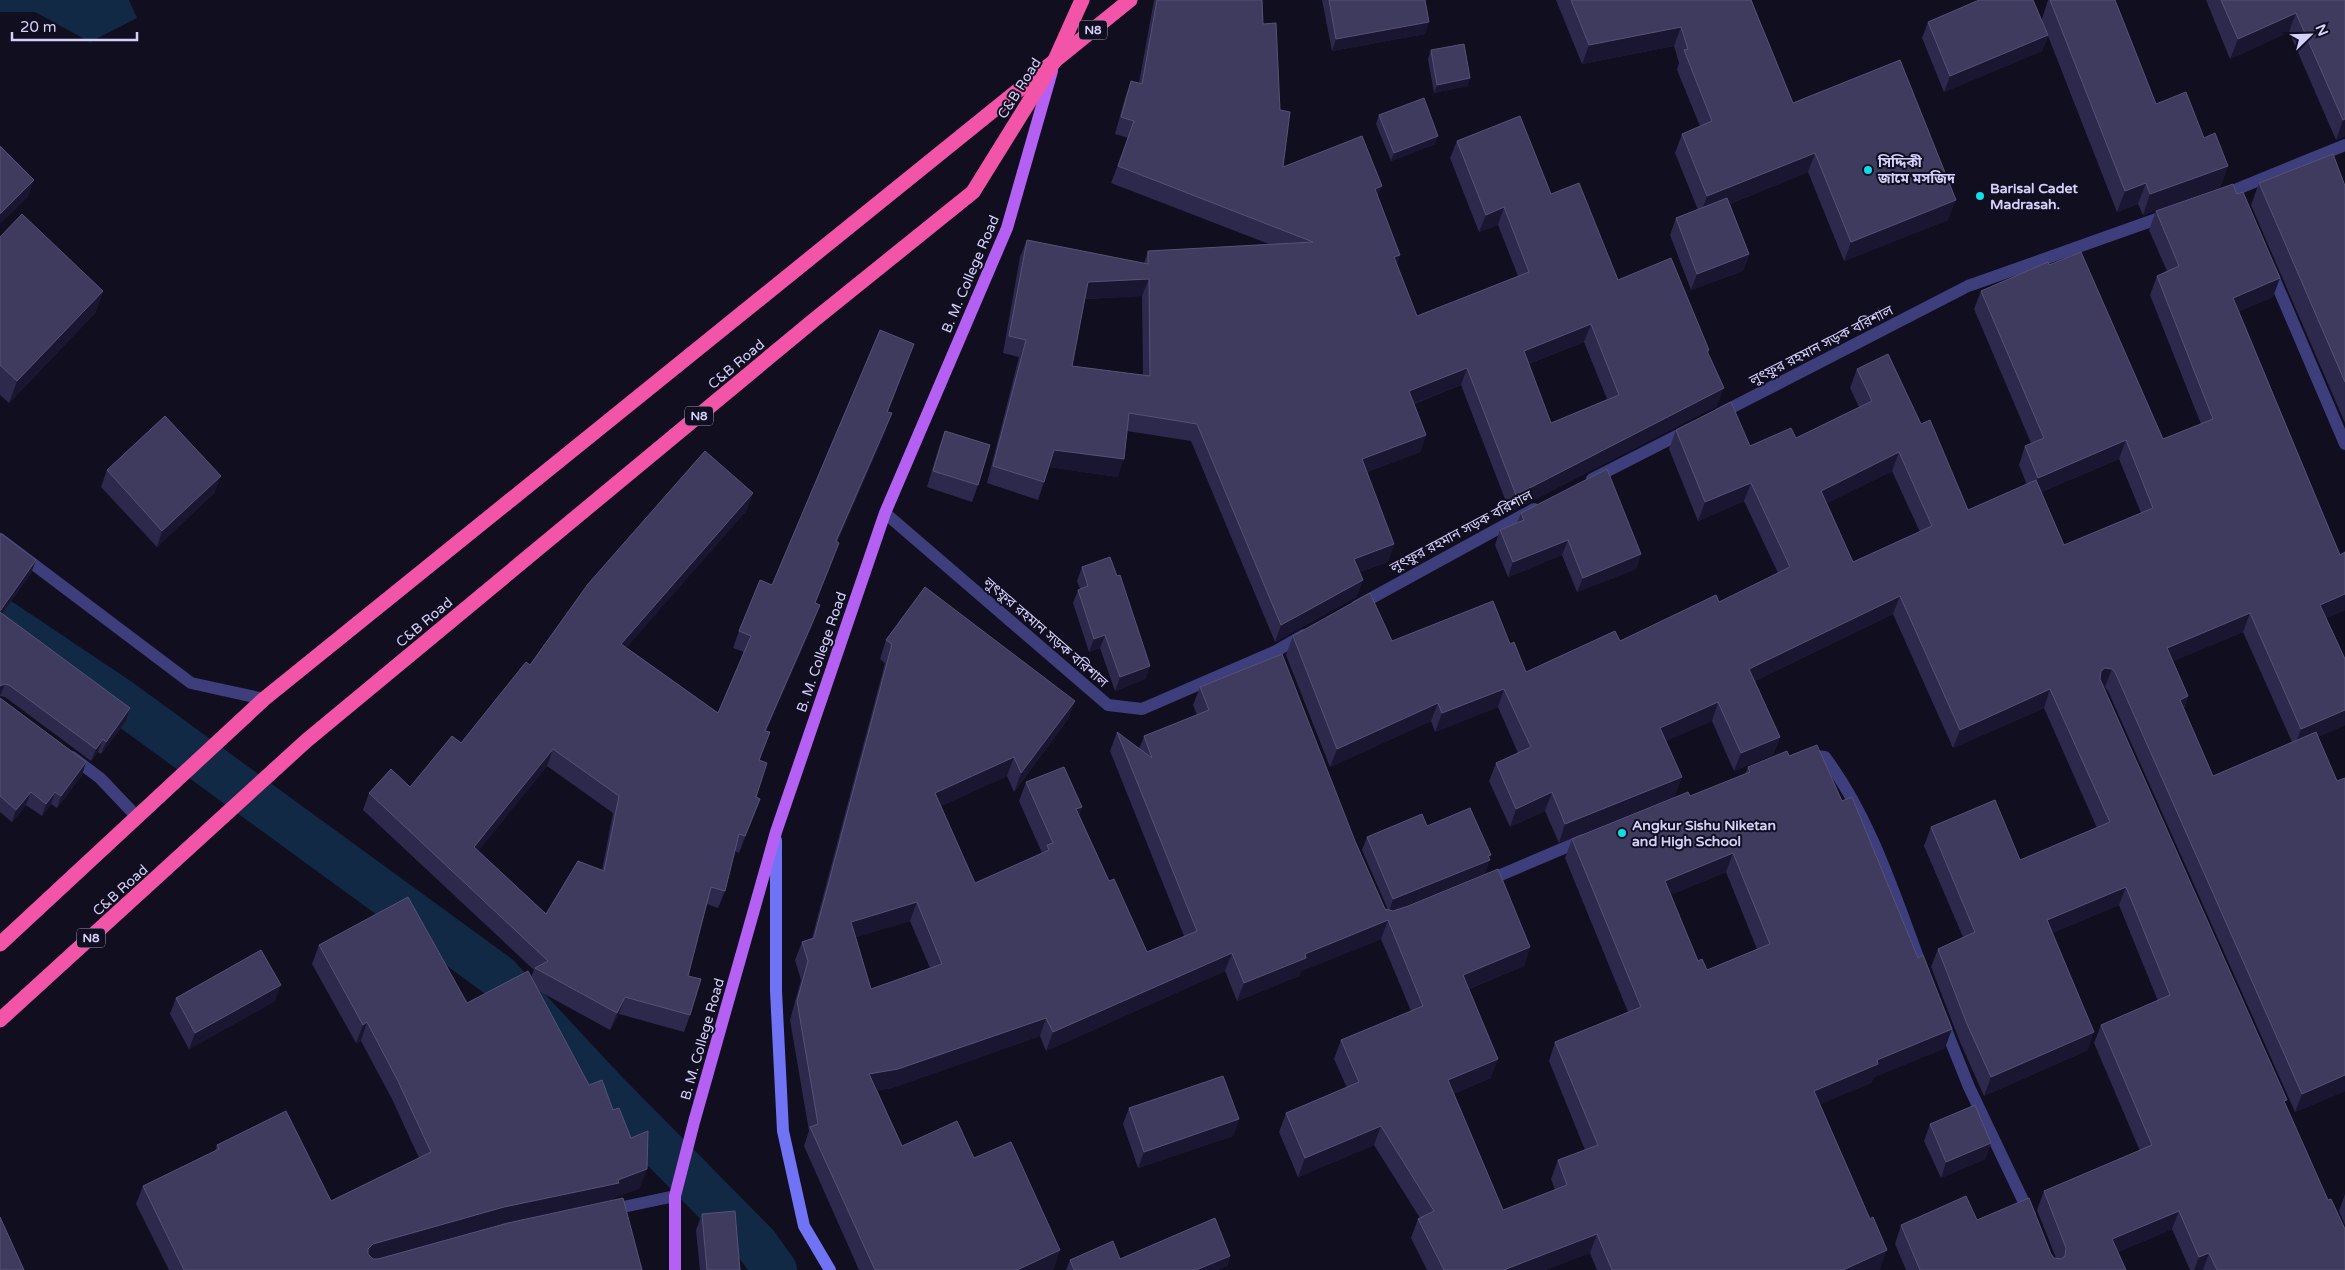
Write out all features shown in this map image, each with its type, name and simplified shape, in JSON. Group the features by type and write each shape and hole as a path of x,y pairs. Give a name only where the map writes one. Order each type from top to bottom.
{"highway":[{"name":"N8","path":"1055,60 1082,0"},
{"name":"N8","path":"1055,60 1130,0"},
{"name":"C&B Road","path":"0,944 138,818 264,699 1055,60"},
{"name":"C&B Road","path":"0,1020 306,741 814,320 973,192 1055,60"}],"main road":[{"name":"B. M. College Road","path":"675,1270 675,1196 776,832 885,513 1006,228 1055,60"}],"street":[{"path":"2209,200 2238,195 2345,145"},
{"name":"লুৎফুর রহমান সড়ক বরিশাল","path":"1584,483 1968,286 2182,210"},
{"path":"2267,263 2345,444"},
{"name":"লুৎফুর রহমান সড়ক বরিশাল","path":"1344,613 1487,533 1549,501"},
{"name":"লুৎফুর রহমান সড়ক বরিশাল","path":"885,513 1108,705 1142,709 1278,655 1318,627"},
{"path":"0,539 191,683 264,699"},
{"path":"61,749 100,778 138,818"},
{"path":"1798,754 1825,756 1843,781 1874,844 1930,988"},
{"path":"776,832 776,992 783,1131 804,1226 830,1270"},
{"path":"1470,888 1599,834"},
{"path":"1937,1006 1969,1087 2026,1204 2035,1228"},
{"path":"599,1212 675,1196"}],"water":[{"path":"0,0 129,0 137,18 90,42 35,12 0,12"}],"building":[{"path":"1157,0 1262,0 1263,24 1276,23 1280,110 1290,112 1283,167 1362,136 1382,186 1375,189 1400,255 1394,257 1417,316 1529,272 1504,207 1486,215 1457,141 1520,116 1551,194 1579,183 1618,280 1671,258 1709,350 1707,351 1724,388 1516,495 1467,368 1409,391 1426,435 1362,459 1394,544 1354,559 1363,580 1281,625 1197,424 1129,413 1124,459 1054,450 1044,482 993,466 1026,340 1009,336 1027,240 1148,264 1148,251 1313,242 1118,166 1134,121 1121,117 1131,81 1142,84","holes":["1149,279 1150,376 1072,366 1088,282","1591,324 1619,395 1551,423 1524,351"]},
{"path":"1329,0 1425,0 1429,22 1336,39"},
{"path":"1571,0 1751,0 1793,103 1900,60 1956,200 1851,242 1815,153 1707,196 1682,134 1712,121 1684,50 1688,49 1681,27 1589,45"},
{"path":"1979,0 2033,0 2048,35 1950,76 1928,22"},
{"path":"2050,0 2115,0 2156,104 2186,92 2204,138 2215,133 2228,166 2150,194 2146,183 2125,191"},
{"path":"2221,0 2345,0 2345,119 2343,120 2296,13 2238,39"},
{"path":"1464,44 1470,78 1437,85 1431,50"},
{"path":"1424,98 1438,136 1394,153 1379,115"},
{"path":"0,146 34,180 0,214"},
{"path":"2333,154 2345,186 2345,382 2259,183"},
{"path":"2233,184 2237,194 2243,192 2280,278 2233,298 2340,555 2345,552 2345,594 2320,605 2345,659 2345,710 2301,729 2250,613 2167,648 2188,696 2180,700 2213,776 2316,732 2337,781 2345,778 2345,1075 2302,1094 2115,672 2112,669 2105,668 2101,671 2100,679 2287,1100 2284,1101 2328,1200 2331,1199 2345,1229 2345,1270 2217,1270 2209,1253 2199,1257 2179,1211 2112,1239 2126,1270 1920,1270 1901,1225 1966,1196 1977,1220 2029,1198 2051,1254 2054,1258 2061,1259 2065,1256 2066,1248 2044,1191 2152,1145 2101,1025 2170,995 2126,887 2047,920 2094,1032 1991,1077 1967,1024 1938,949 1975,932 1931,827 1995,800 2020,860 2110,822 2050,689 1960,730 1900,596 1749,669 1780,737 1741,753 1718,702 1660,728 1682,777 1565,824 1552,792 1516,809 1496,763 1531,747 1504,689 1442,713 1438,703 1337,749 1293,636 1370,593 1392,641 1493,601 1510,644 1514,642 1526,672 1615,631 1620,641 1716,595 1719,602 1790,567 1751,483 1705,502 1676,430 1731,402 1750,446 1791,428 1796,438 1872,401 1857,369 1888,354 1921,424 1930,420 1968,510 2036,480 2064,545 2153,508 2126,440 2038,478 2025,446 2044,438 1981,291 2048,262 2049,265 2081,252 2163,439 2213,419 2157,276 2179,266 2156,211","holes":["1899,452 1932,526 1853,562 1821,491"]},
{"path":"1727,198 1749,254 1697,274 1676,218"},
{"path":"22,214 103,291 17,381 0,365 0,237"},
{"path":"880,330 914,344 887,412 892,413 836,541 839,543 815,603 820,605 765,731 770,732 759,760 767,763 756,797 760,799 745,836 739,834 725,891 711,887 688,976 701,979 690,1015 625,997 617,1013 535,968 548,961 369,793 391,769 410,787 452,736 461,743 526,662 530,665 588,584 705,451 753,493 621,644 718,713 751,636 739,631 760,580 772,585","holes":["553,749 619,796 604,871 578,861 546,914 474,847"]},
{"path":"165,416 221,476 162,531 107,470"},
{"path":"945,431 990,445 978,485 933,471"},
{"path":"1607,469 1641,554 1583,578 1568,540 1513,562 1500,530 1524,520 1521,513"},
{"path":"0,533 36,560 0,611"},
{"path":"1110,557 1117,576 1120,575 1150,666 1120,677 1105,635 1094,639 1078,590 1088,586 1082,567"},
{"path":"925,587 1075,701 1021,773 1014,757 935,793 975,883 1049,850 1047,845 1053,843 1026,782 1064,767 1082,807 1076,809 1109,881 1114,879 1147,952 1197,931 1117,732 1152,758 1144,736 1209,710 1200,687 1282,654 1355,841 1385,909 1393,911 1408,906 1498,869 1530,947 1463,975 1498,1059 1448,1080 1503,1210 1567,1185 1558,1160 1598,1145 1555,1042 1641,1007 1572,839 1688,792 1690,796 1750,772 1748,767 1787,751 1789,756 1817,745 1842,801 1852,797 1918,958 1923,955 1952,1029 1877,1060 1878,1064 1814,1091 1870,1219 1873,1217 1887,1250 1843,1270 1612,1270 1597,1234 1506,1270 1444,1270 1418,1219 1434,1211 1381,1126 1305,1158 1286,1113 1359,1082 1341,1040 1423,1006 1388,920 1305,954 1306,958 1244,983 1232,953 1053,1032 1046,1018 898,1069 869,1074 902,1146 957,1121 974,1158 1011,1142 1060,1250 1017,1270 875,1270 810,1127 818,1124 797,1001 808,961 802,942 814,938 892,644 886,640","holes":["1733,853 1770,944 1707,970 1702,959 1698,961 1665,881","917,902 942,964 871,989 851,922"]},
{"path":"0,612 130,708 106,742 103,739 96,749 9,685 0,686"},
{"path":"0,698 86,762 61,796 55,792 46,804 31,792 16,810 0,796"},
{"path":"1470,808 1491,855 1488,856 1490,860 1393,899 1367,837 1422,814 1427,826"},
{"path":"408,897 467,1003 528,971 589,1085 602,1080 613,1110 619,1108 631,1138 648,1131 647,1169 618,1180 619,1183 504,1207 373,1244 368,1249 368,1254 373,1259 378,1259 508,1223 623,1198 642,1270 184,1270 143,1186 219,1149 217,1145 286,1111 331,1201 431,1152 398,1081 367,1022 363,1025 319,945"},
{"path":"261,950 281,985 195,1033 176,998"},
{"path":"1223,1076 1239,1119 1144,1152 1129,1108"},
{"path":"1975,1105 1991,1143 1946,1162 1930,1124"},
{"path":"735,1211 740,1270 707,1270 702,1214"},
{"path":"0,1217 24,1270 0,1270"},
{"path":"1215,1218 1230,1256 1196,1270 1074,1270 1070,1260 1113,1241 1120,1259"}],"waterway":[{"path":"0,620 118,699 498,976 607,1093 757,1245 775,1270"}],"place":[{"name":"সিদ্দিকী জামে মসজিদ","path":"1868,170"},
{"name":"Barisal Cadet Madrasah.","path":"1980,196"},
{"name":"Angkur Sishu Niketan and High School","path":"1622,833"}]}
